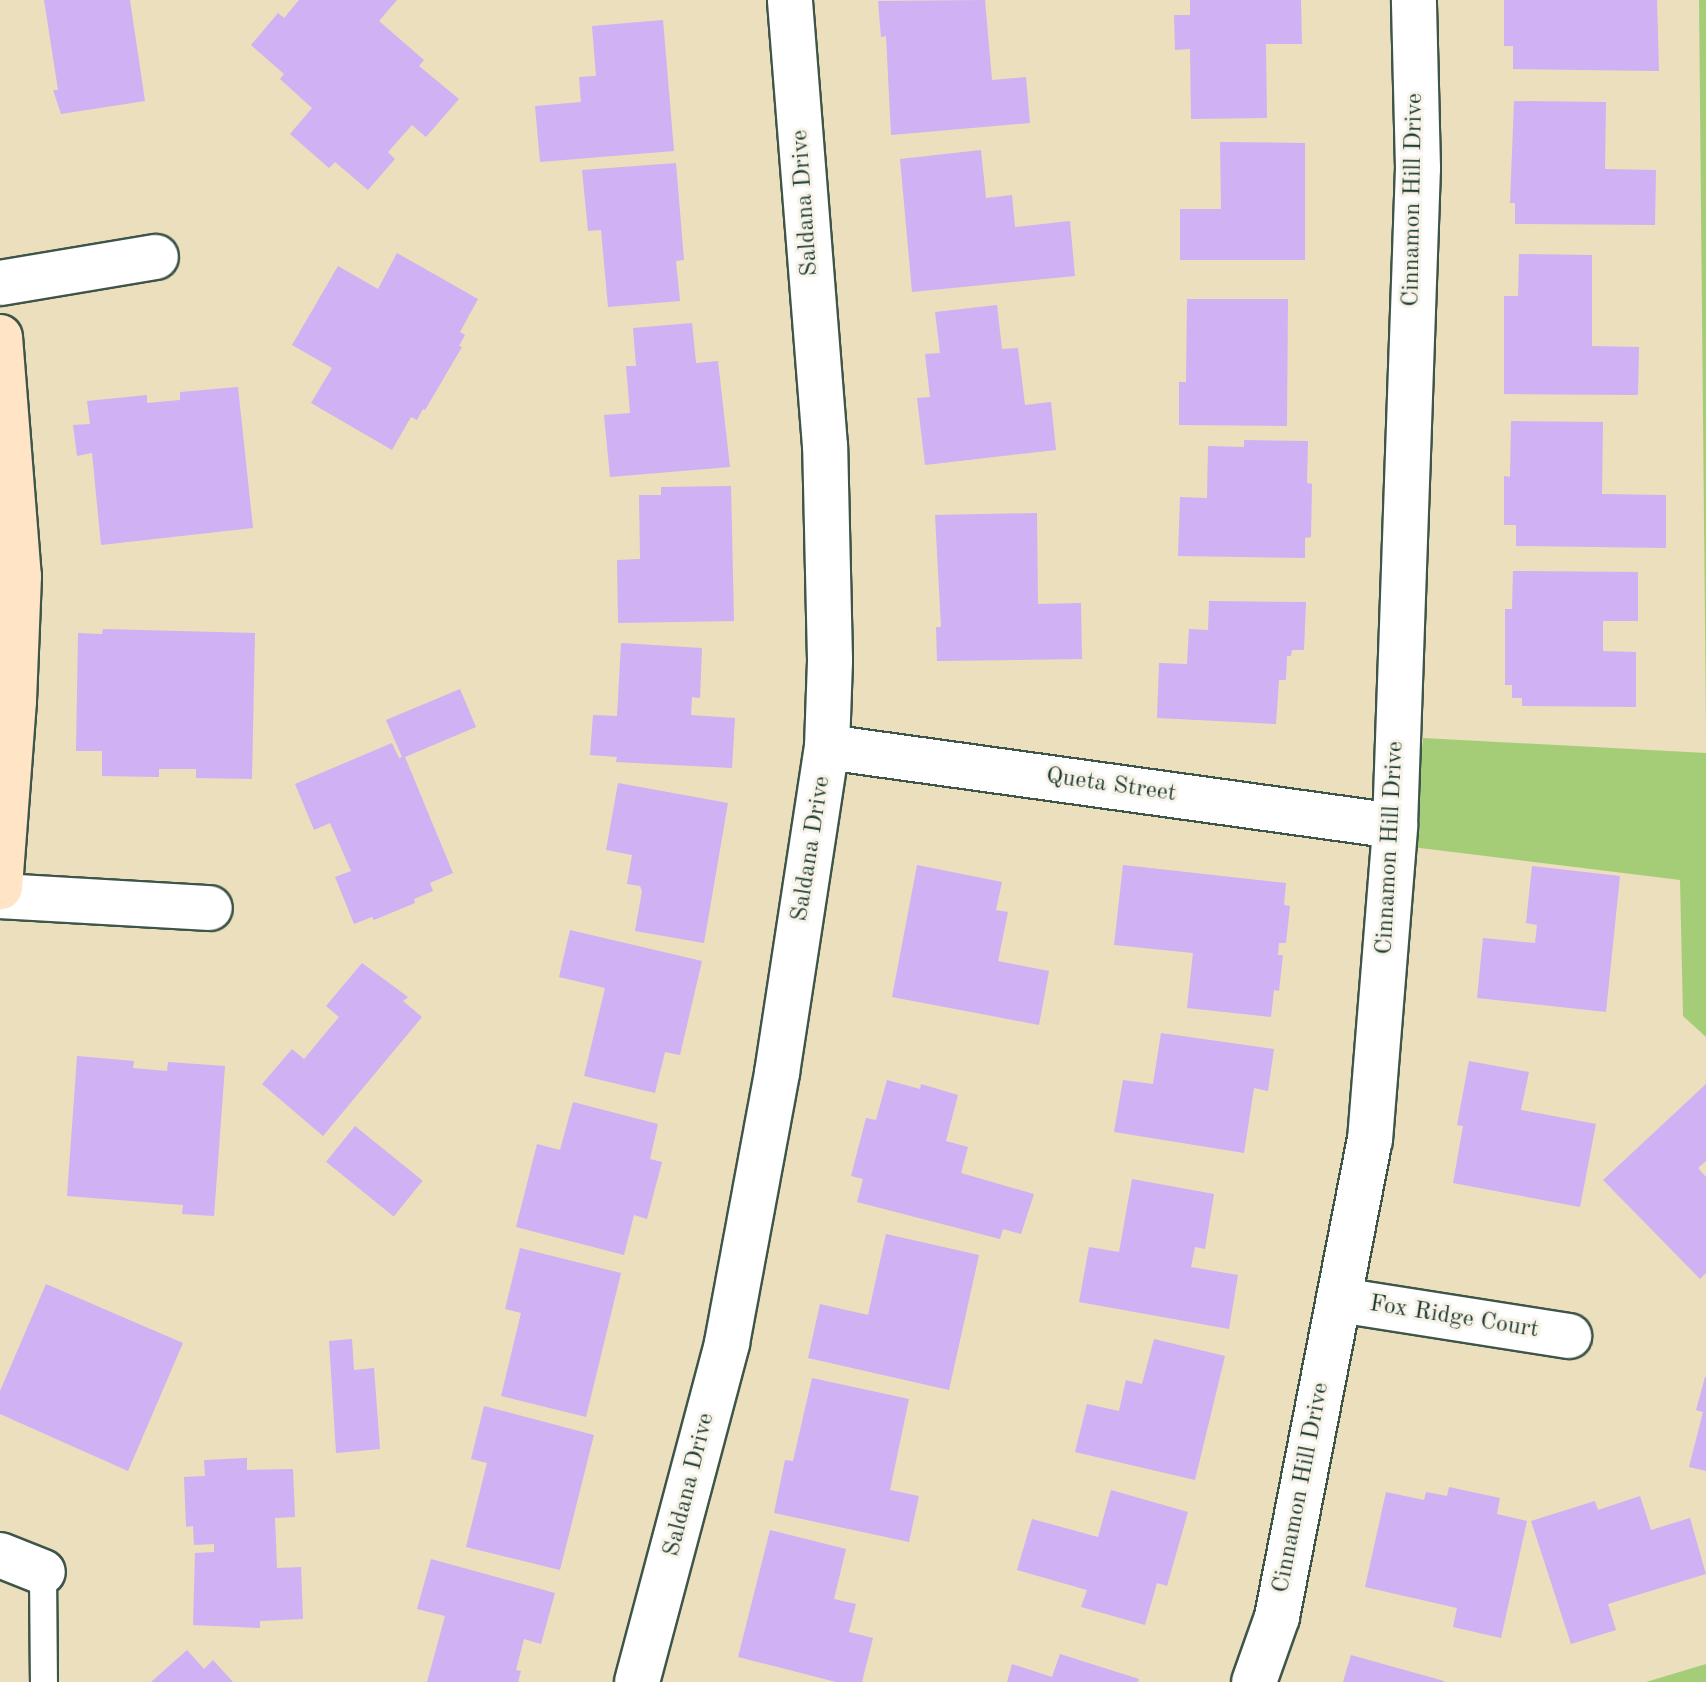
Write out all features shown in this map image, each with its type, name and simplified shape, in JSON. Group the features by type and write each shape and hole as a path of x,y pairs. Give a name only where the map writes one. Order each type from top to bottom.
{"main road":[{"path":"0,337 19,576 7,701 0,887"}],"street":[{"name":"Saldana Drive","path":"637,1682 727,1343 777,1073 827,747 830,660 825,446 790,0"},
{"name":"Cinnamon Hill Drive","path":"1254,1682 1277,1617 1370,1140 1395,826 1418,168 1414,0"},
{"path":"0,283 156,257"},
{"name":"Queta Street","path":"827,747 1395,826"},
{"path":"0,896 210,908"},
{"name":"Fox Ridge Court","path":"1339,1300 1569,1336"},
{"path":"0,1555 43,1572"}],"lane":[{"path":"43,1572 44,1682"}],"green space":[{"path":"1699,0 1706,0 1706,731"},
{"path":"1423,738 1706,753 1706,1037 1683,1016 1680,880 1412,847"},
{"path":"1706,1664 1706,1682 1646,1682"}],"building":[{"path":"44,0 130,0 145,101 61,114 53,90 58,90"},
{"path":"299,0 397,0 379,21 424,60 419,66 459,99 426,137 412,125 388,152 395,159 368,190 335,162 329,168 290,134 312,108 280,79 284,74 251,45 278,13 284,18"},
{"path":"985,0 992,80 1026,77 1030,123 891,135 886,36 881,37 878,1"},
{"path":"1190,0 1301,0 1302,44 1266,44 1267,118 1191,119 1190,49 1175,50 1174,15 1190,15"},
{"path":"1504,0 1657,0 1659,71 1513,69 1513,46 1504,46"},
{"path":"663,20 674,151 540,162 535,106 581,102 579,77 596,76 592,26"},
{"path":"1514,101 1606,102 1605,169 1656,170 1655,225 1515,224 1515,203 1510,203"},
{"path":"1220,142 1305,143 1305,260 1180,260 1180,209 1221,209"},
{"path":"981,150 986,198 1012,195 1015,227 1070,221 1075,276 912,292 900,159"},
{"path":"676,163 684,260 676,261 680,301 608,307 601,230 588,231 582,170"},
{"path":"397,253 478,299 460,332 465,335 459,346 462,347 425,410 417,420 411,417 392,450 311,403 332,368 292,345 338,266 378,289"},
{"path":"1519,254 1592,255 1592,346 1639,347 1638,395 1504,394 1504,296 1518,296"},
{"path":"1187,299 1288,299 1287,426 1179,425 1179,382 1186,382"},
{"path":"997,305 1002,349 1018,348 1025,405 1051,402 1056,450 925,465 917,398 930,397 925,354 940,353 935,312"},
{"path":"692,323 696,363 718,361 730,467 610,477 604,415 630,413 626,366 636,366 633,328"},
{"path":"238,387 253,528 101,545 92,453 77,456 73,425 90,424 87,401 147,395 147,403 180,400 180,392"},
{"path":"1511,421 1603,422 1602,494 1666,495 1666,548 1516,546 1516,525 1504,525 1504,476 1510,477"},
{"path":"1244,440 1308,441 1307,483 1312,484 1311,537 1305,538 1305,558 1178,556 1180,497 1207,498 1208,446 1244,447"},
{"path":"731,486 734,621 618,623 617,560 640,559 639,495 661,495 661,487"},
{"path":"1037,513 1038,604 1081,603 1082,659 937,661 936,627 941,627 935,515"},
{"path":"1513,571 1638,572 1638,621 1603,621 1603,651 1636,652 1636,707 1522,706 1522,698 1512,698 1512,685 1505,685 1505,609 1512,609"},
{"path":"1209,601 1306,602 1304,650 1292,650 1291,656 1287,656 1286,680 1279,680 1276,724 1157,718 1159,663 1187,664 1189,629 1208,630"},
{"path":"103,629 255,633 252,779 196,778 196,769 159,769 159,777 102,776 102,751 76,751 78,633 102,634"},
{"path":"621,643 702,648 700,698 692,697 691,715 735,718 732,768 616,762 617,757 590,755 593,715 617,716"},
{"path":"460,689 476,727 405,757 453,873 430,883 433,891 414,899 415,903 374,920 372,917 354,924 335,877 351,871 330,823 314,830 295,784 392,743 399,758 402,757 386,720"},
{"path":"618,783 728,803 704,943 635,931 642,891 640,886 627,884 632,855 606,850"},
{"path":"917,865 1002,882 996,910 1008,912 998,961 1049,971 1039,1025 892,997"},
{"path":"1123,865 1286,883 1284,905 1290,906 1286,943 1279,943 1278,955 1283,955 1279,991 1274,990 1271,1017 1187,1008 1193,953 1114,945"},
{"path":"1532,866 1620,876 1606,1012 1477,998 1483,938 1535,943 1537,925 1526,923"},
{"path":"570,930 702,961 680,1055 665,1052 655,1093 584,1076 605,988 559,977"},
{"path":"362,963 408,997 403,1001 422,1017 323,1136 262,1084 292,1049 304,1059 339,1017 326,1006"},
{"path":"1161,1033 1274,1049 1268,1091 1254,1088 1244,1153 1114,1132 1123,1080 1153,1084"},
{"path":"77,1056 134,1061 133,1068 167,1071 168,1062 225,1066 214,1216 182,1214 183,1205 67,1196"},
{"path":"1469,1061 1529,1072 1521,1110 1596,1124 1580,1207 1453,1183 1463,1126 1457,1125"},
{"path":"887,1080 920,1089 921,1084 958,1095 946,1141 968,1147 961,1173 1034,1194 1021,1234 1003,1229 1000,1239 857,1202 863,1179 851,1176 866,1118 876,1120"},
{"path":"1706,1084 1706,1161 1698,1168 1706,1177 1706,1273 1700,1279 1603,1180"},
{"path":"573,1102 658,1124 650,1159 662,1162 647,1219 634,1215 624,1255 516,1227 537,1144 560,1150"},
{"path":"355,1126 423,1181 394,1216 326,1162"},
{"path":"1132,1179 1214,1194 1205,1249 1195,1247 1191,1267 1238,1275 1229,1329 1079,1302 1089,1247 1119,1252"},
{"path":"886,1234 979,1255 949,1390 808,1358 820,1304 868,1315"},
{"path":"520,1248 621,1273 586,1417 501,1396 521,1313 505,1309"},
{"path":"46,1284 183,1343 128,1471 0,1414 0,1391"},
{"path":"352,1339 354,1370 374,1368 380,1449 336,1453 329,1341"},
{"path":"1154,1339 1225,1356 1195,1480 1075,1452 1087,1404 1119,1411 1126,1380 1142,1384"},
{"path":"1705,1377 1706,1471 1689,1467 1703,1412 1696,1410"},
{"path":"812,1378 909,1399 890,1490 919,1496 909,1542 774,1513 785,1460 793,1461"},
{"path":"484,1406 594,1435 560,1570 466,1547 487,1463 471,1459"},
{"path":"247,1458 247,1470 293,1469 295,1517 275,1518 277,1568 301,1567 303,1619 260,1621 260,1628 193,1625 195,1553 214,1552 214,1544 194,1545 193,1526 186,1527 184,1477 205,1476 204,1460"},
{"path":"1449,1487 1500,1498 1497,1514 1527,1521 1501,1638 1453,1627 1457,1608 1365,1587 1386,1492 1424,1500 1426,1492 1447,1496"},
{"path":"1111,1490 1188,1512 1167,1586 1157,1583 1145,1625 1081,1607 1087,1590 1017,1570 1032,1519 1098,1537"},
{"path":"1640,1496 1651,1530 1690,1518 1706,1574 1608,1604 1616,1630 1571,1644 1531,1521 1595,1501 1598,1510"},
{"path":"770,1530 846,1549 834,1599 856,1604 849,1632 873,1638 862,1682 836,1682 738,1657"},
{"path":"431,1559 555,1593 541,1644 524,1639 516,1670 521,1671 518,1682 427,1682 445,1616 417,1609"},
{"path":"187,1650 204,1669 213,1660 233,1682 151,1682"},
{"path":"1060,1654 1139,1679 1138,1682 1007,1682 1012,1664 1052,1677"},
{"path":"1351,1655 1444,1681 1444,1682 1343,1682"}]}
